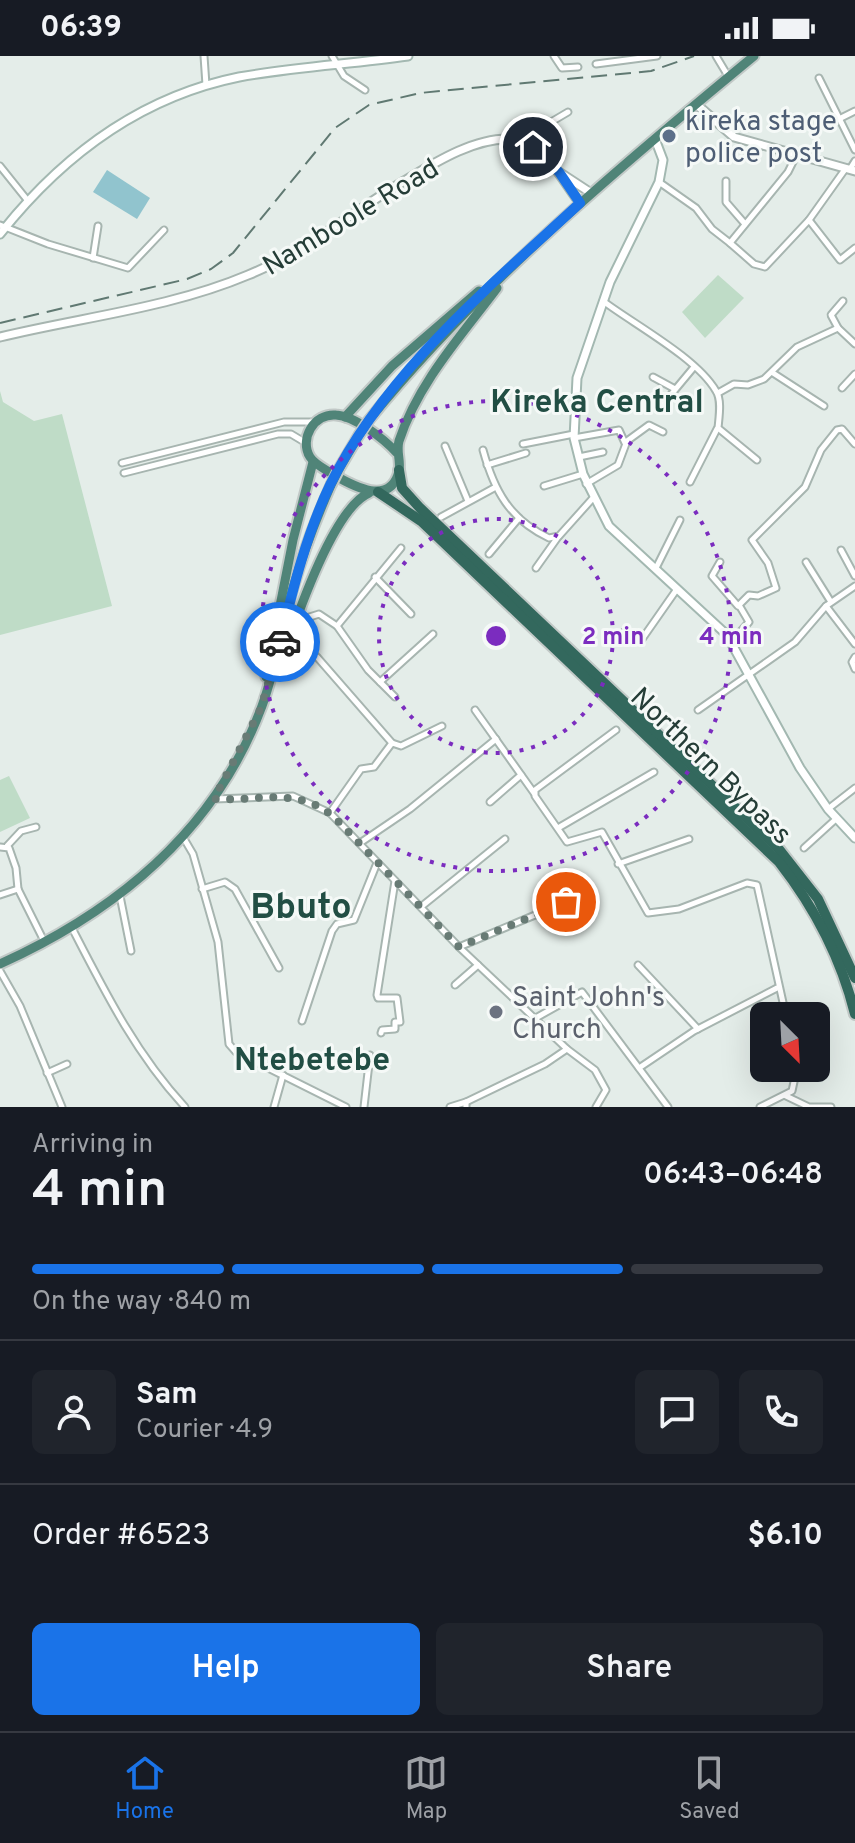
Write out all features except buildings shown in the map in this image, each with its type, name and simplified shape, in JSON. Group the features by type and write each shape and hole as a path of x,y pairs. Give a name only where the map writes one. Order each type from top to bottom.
{"highway":[{"path":"345,417 399,360 754,56"},
{"path":"261,708 293,589 339,469 369,420 436,343 519,259"},
{"path":"0,964 72,928 120,896 183,837 214,799 261,708 338,525 357,500 392,484 399,470 397,453 414,408 435,370 519,259"},
{"path":"261,708 293,540 313,462 306,444 315,422 332,414 345,417 397,453"},
{"path":"313,462 361,491 375,492"},
{"name":"Northern Bypass","path":"399,470 402,488 420,508 778,848 818,899 855,978"},
{"name":"Northern Bypass","path":"375,492 421,521 779,862 823,929 855,1014"}],"main road":[{"path":"2,229 81,151 117,123 206,85 257,74 337,66 358,59 407,56"},
{"path":"696,104 734,137 796,156 852,167"},
{"path":"655,139 663,160 659,182 602,301 577,378 574,436 578,458 586,484 609,526 718,624 732,641 800,768 828,809 855,838"},
{"name":"Namboole Road","path":"0,337 180,297 247,276 297,251 391,189 453,155 501,140 528,144"},
{"path":"528,144 559,172 591,193"},
{"path":"559,172 580,203"}],"street":[{"path":"204,56 206,85"},
{"path":"332,56 344,76 365,90"},
{"path":"554,56 562,68 578,67"},
{"path":"596,64 657,56"},
{"path":"716,56 729,77"},
{"path":"819,78 855,150"},
{"path":"839,119 855,111"},
{"path":"528,144 546,125 568,112"},
{"path":"734,137 739,129"},
{"path":"730,243 788,172 796,156"},
{"path":"0,166 29,202"},
{"path":"659,182 696,208 712,229 763,268 809,220 852,167"},
{"path":"726,181 726,202 745,224"},
{"path":"809,220 841,261 855,248"},
{"path":"93,258 98,226"},
{"path":"2,229 128,268 164,230"},
{"path":"602,301 694,367 718,393 718,428 690,482"},
{"path":"843,301 831,315 838,328 855,344"},
{"path":"718,393 734,384 752,385 773,373 797,347 838,328"},
{"path":"664,403 694,367"},
{"path":"773,373 824,406"},
{"path":"842,388 855,374"},
{"path":"653,377 675,389"},
{"path":"122,463 284,422 315,422"},
{"path":"586,484 620,463 626,444 649,425 663,432"},
{"path":"718,428 757,460"},
{"path":"739,606 749,595 758,596 776,588 768,563 752,540 805,487 821,450 837,430 842,429 855,444"},
{"path":"523,444 620,430 626,444"},
{"path":"124,473 278,434 291,434 306,444"},
{"path":"445,446 468,501"},
{"path":"483,450 494,488 519,518 549,538 559,536"},
{"path":"578,458 603,452"},
{"path":"487,465 526,453"},
{"path":"544,486 583,474"},
{"path":"441,517 494,488"},
{"path":"536,568 593,498"},
{"path":"489,554 519,518"},
{"path":"656,568 680,520"},
{"path":"337,626 401,548"},
{"path":"841,550 855,576"},
{"path":"720,562 711,572 712,576 749,622 732,641"},
{"path":"806,562 828,604 855,644"},
{"path":"375,577 411,614"},
{"path":"698,710 795,642 828,604 855,586"},
{"path":"624,632 640,642 678,588"},
{"path":"296,622 319,614 337,626 395,697"},
{"path":"291,634 317,657 392,743 401,746 442,726"},
{"path":"380,682 433,634"},
{"path":"855,657 852,662 855,669"},
{"path":"475,710 571,843 602,832 639,902 652,914 683,908 747,883 757,885 762,897 782,1002"},
{"path":"534,793 616,730"},
{"path":"360,843 410,809 496,739"},
{"path":"330,813 361,769 374,767 392,743"},
{"path":"558,828 654,772"},
{"path":"490,802 521,775"},
{"path":"828,809 855,788"},
{"path":"214,799 293,796 330,813 459,947 567,1049 595,1070 606,1090 596,1107"},
{"path":"804,848 837,818"},
{"path":"36,827 21,831 4,846 16,868 18,889 45,943"},
{"path":"183,837 193,854 218,942 229,1044 236,1052 346,1107"},
{"path":"422,906 505,839"},
{"path":"618,864 689,839"},
{"path":"302,1021 334,927 354,920 377,863"},
{"path":"381,1033 382,1030 395,1029 395,1022 400,1022 397,998 378,998 377,995 395,880"},
{"path":"202,889 225,882 235,889 279,968"},
{"path":"0,895 18,889"},
{"path":"120,896 131,951"},
{"path":"459,947 566,902"},
{"path":"72,928 102,990 139,1049 185,1107"},
{"path":"455,985 478,965"},
{"path":"638,965 698,1029"},
{"path":"0,971 20,1006 62,1107"},
{"path":"639,1068 698,1029 777,988"},
{"path":"534,1019 582,992 668,1107"},
{"path":"450,1107 466,1105 554,1059 567,1049"},
{"path":"364,1107 370,1055"},
{"path":"47,1073 67,1064"},
{"path":"274,1107 283,1075"},
{"path":"760,1107 792,1091 794,1082"},
{"path":"785,1095 809,1107 831,1107"}],"green space":[{"path":"718,275 744,298 705,338 682,312"},
{"path":"0,391 3,402 34,421 62,414 112,606 0,635"},
{"path":"9,776 30,818 0,832 0,780"}],"water":[{"path":"107,170 150,198 137,219 93,192"}],"railway":[{"path":"0,323 187,279 211,269 233,253 335,128 369,105 420,93 651,71 694,56"}],"way so far":[{"path":"280,642 261,708 214,799 293,796 318,805 360,843 459,947 566,902"}],"place":[{"name":"kireka stage police post","path":"669,136"},
{"name":"Saint John's Church","path":"496,1012"}],"district":[{"name":"Kireka Central","path":"597,401"},
{"name":"Bbuto","path":"301,905"},
{"name":"Ntebetebe","path":"312,1059"}],"route":[{"path":"280,642 293,589 319,512 349,451 369,420 436,343 580,203 559,172 533,147"}]}
